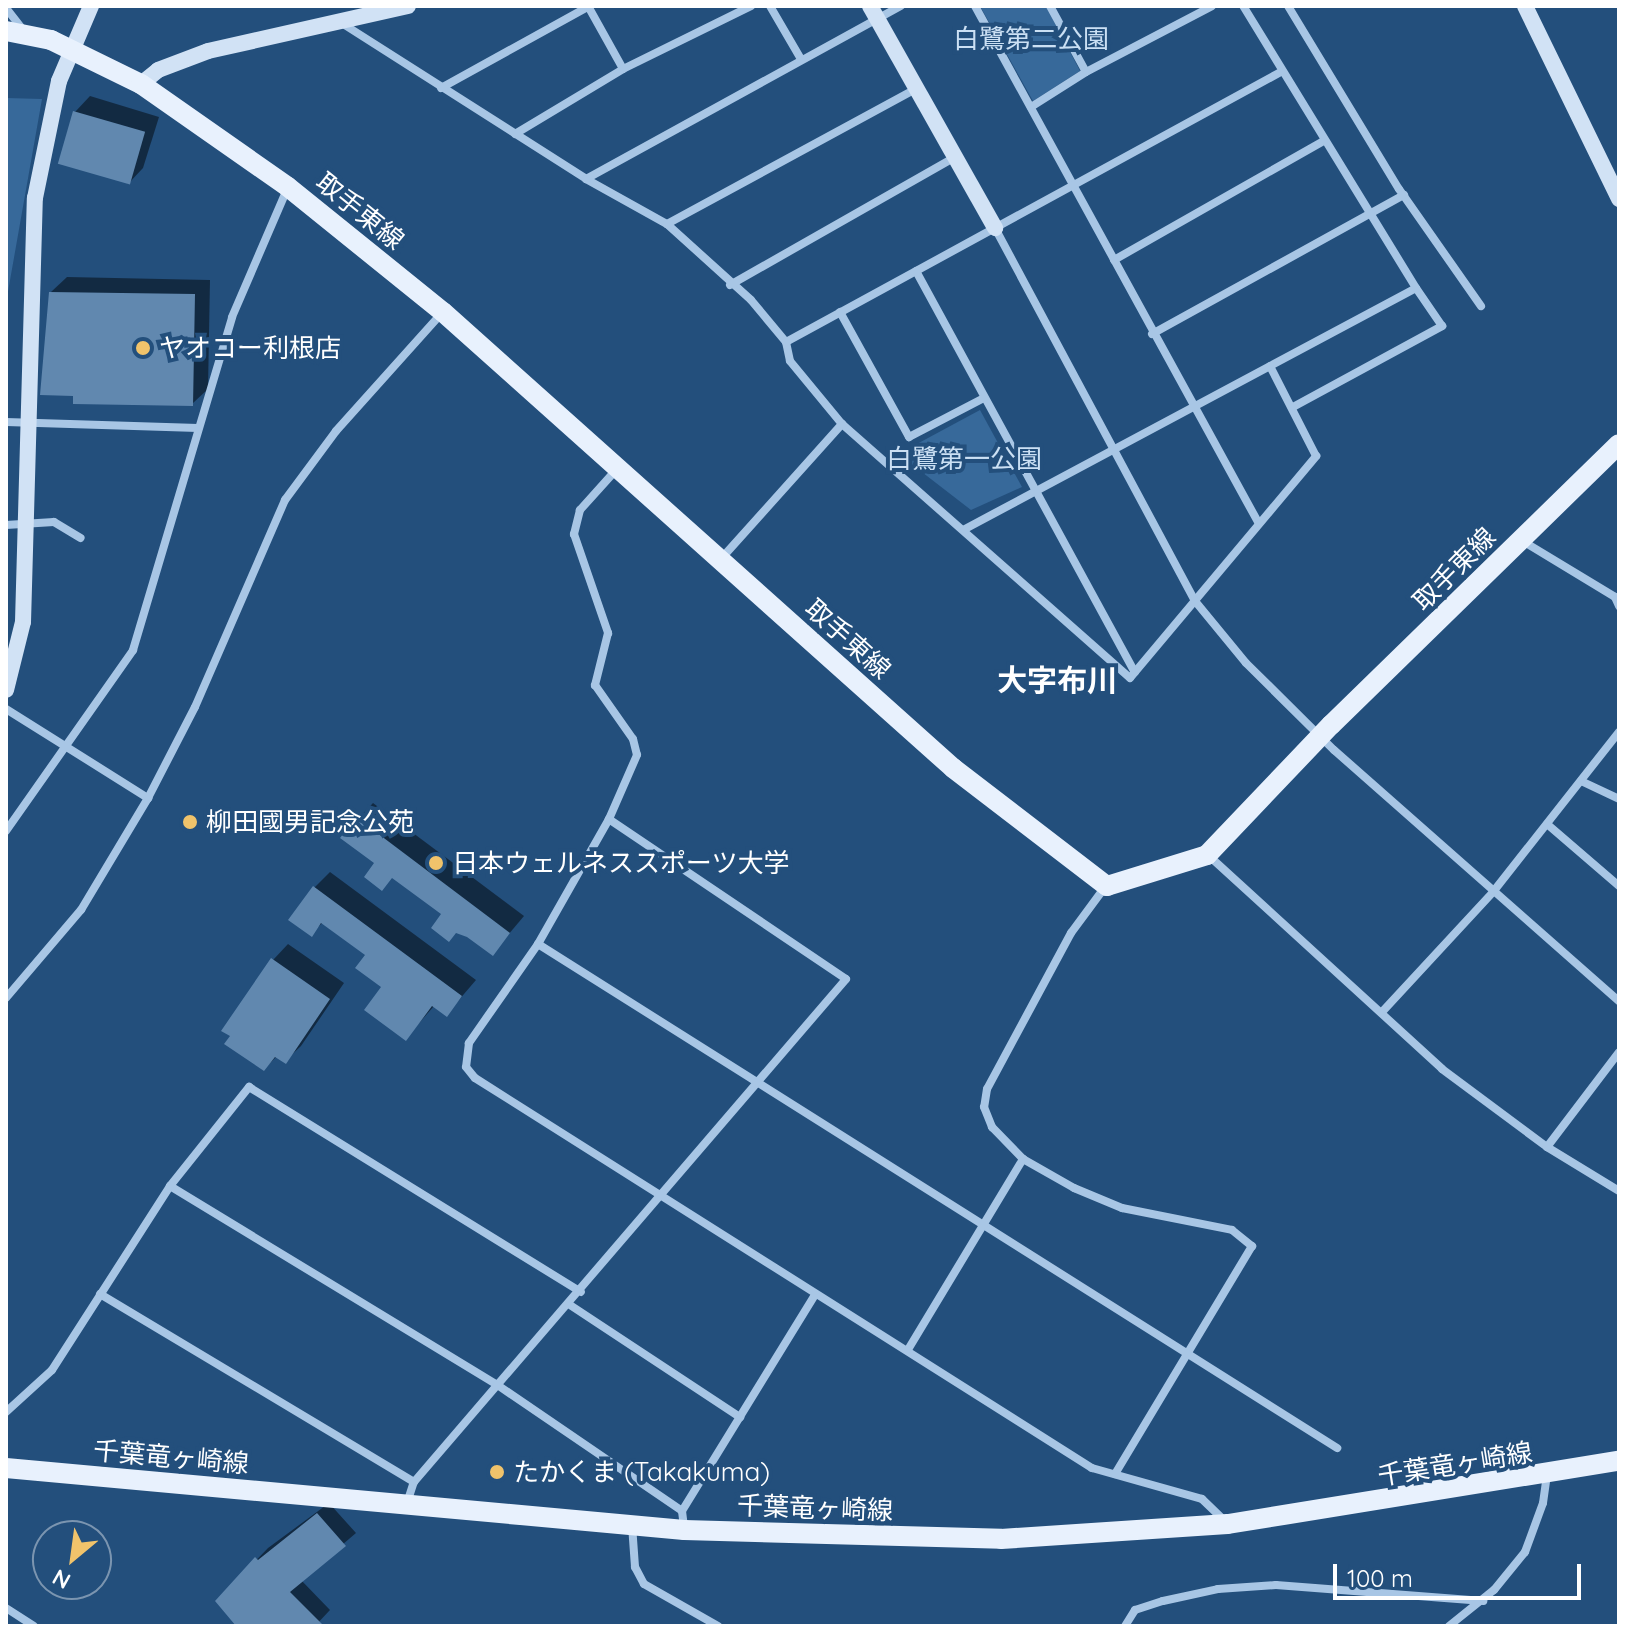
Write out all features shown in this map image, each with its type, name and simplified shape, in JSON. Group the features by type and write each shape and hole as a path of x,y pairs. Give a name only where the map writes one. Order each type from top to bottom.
{"main road":[{"name":"取手東線","path":"16,32 72,48 141,84 288,187 443,312 616,470 953,768 1107,886 1207,855 1321,734 1619,444"},
{"name":"千葉竜ヶ崎線","path":"6,1468 632,1525 683,1520 1001,1539 1228,1524 1619,1461"}],"street":[{"path":"6,690 15,670 23,622 35,198 59,81 91,6"},
{"path":"141,84 158,70 208,51 408,6"},
{"path":"441,88 588,6 623,69"},
{"path":"515,134 623,69 751,6"},
{"path":"770,6 801,59"},
{"path":"586,179 801,59 874,12 901,6"},
{"path":"975,6 1075,185 1152,334 1258,522"},
{"path":"1050,6 1086,72"},
{"path":"1031,107 1086,72 1212,6"},
{"path":"1243,6 1279,73 1442,326 1293,407"},
{"path":"1288,6 1404,195 1481,306"},
{"path":"1525,6 1619,199"},
{"path":"6,8 16,32"},
{"path":"874,12 995,228 1195,601 1246,663 1321,734 1493,892 1619,1001"},
{"path":"337,20 586,179 667,224 730,285 751,300 786,342 790,361 842,424 965,529 1130,678 1316,456 1270,366"},
{"path":"786,342 1279,73"},
{"path":"667,224 918,88"},
{"path":"1114,260 1322,142"},
{"path":"730,285 955,157"},
{"path":"6,831 68,749 95,700 133,650 232,317 288,187"},
{"path":"1152,334 1404,195"},
{"path":"916,271 1034,493 1135,672"},
{"path":"965,529 1416,288"},
{"path":"6,998 81,910 148,798 195,707 285,500 336,431 443,312"},
{"path":"840,312 909,437 984,398"},
{"path":"6,422 198,428"},
{"path":"720,560 842,424"},
{"path":"616,470 580,510 574,534 608,633 595,685 633,739 637,755 609,819 538,944 469,1043 466,1067 475,1078 815,1295 909,1348 1092,1468 1202,1499 1228,1524"},
{"path":"6,525 54,522 81,538"},
{"path":"1520,540 1615,597 1619,606"},
{"path":"6,709 148,798"},
{"path":"1382,1012 1493,892 1619,732"},
{"path":"1581,781 1619,799"},
{"path":"407,1505 414,1482 496,1384 570,1305 846,979 609,819"},
{"path":"1547,824 1619,886"},
{"path":"1207,855 1442,1069 1547,1147 1619,1191"},
{"path":"1107,886 1071,933 987,1089 984,1107 992,1127 1023,1159 1122,1208 1232,1230 1246,1238 1251,1253 1186,1352 1115,1474"},
{"path":"538,944 1337,1448"},
{"path":"1547,1147 1619,1052"},
{"path":"6,1412 52,1370 170,1186 249,1087 581,1292"},
{"path":"909,1348 1023,1159"},
{"path":"170,1186 496,1384 683,1520 740,1417 815,1295"},
{"path":"100,1294 414,1482"},
{"path":"570,1305 740,1417"},
{"path":"1449,1626 1483,1601 1525,1552 1537,1526 1547,1475"},
{"path":"632,1525 635,1567 644,1584 718,1626"},
{"path":"1125,1626 1135,1610 1232,1588 1335,1588 1483,1601"},
{"path":"6,1608 34,1626"}],"green space":[{"name":"白鷺第二公園","path":"980,6 1046,6 1080,71 1033,101"},
{"path":"6,98 42,99 6,303"},
{"name":"白鷺第一公園","path":"980,410 1022,487 971,510 905,459 915,445"}],"building":[{"path":"73,111 145,132 130,185 58,164"},
{"path":"49,292 195,294 193,406 73,404 73,396 40,395"},
{"path":"356,817 510,933 493,956 467,937 456,933 449,942 431,928 441,914 392,878 382,891 364,877 374,863 340,838"},
{"path":"313,886 462,996 447,1017 432,1006 406,1041 364,1010 381,987 355,968 365,955 321,923 312,937 288,920"},
{"path":"271,958 330,999 286,1064 275,1057 264,1071 224,1044 230,1036 221,1031"},
{"path":"317,1513 346,1546 290,1592 324,1626 236,1626 215,1601 255,1557 258,1560"}],"place":[{"name":"ヤオコー利根店","path":"143,348"},
{"name":"柳田國男記念公苑","path":"190,822"},
{"name":"日本ウェルネススポーツ大学","path":"436,863"},
{"name":"たかくま (Takakuma)","path":"497,1472"}],"district":[{"name":"大字布川","path":"1057,680"}]}
